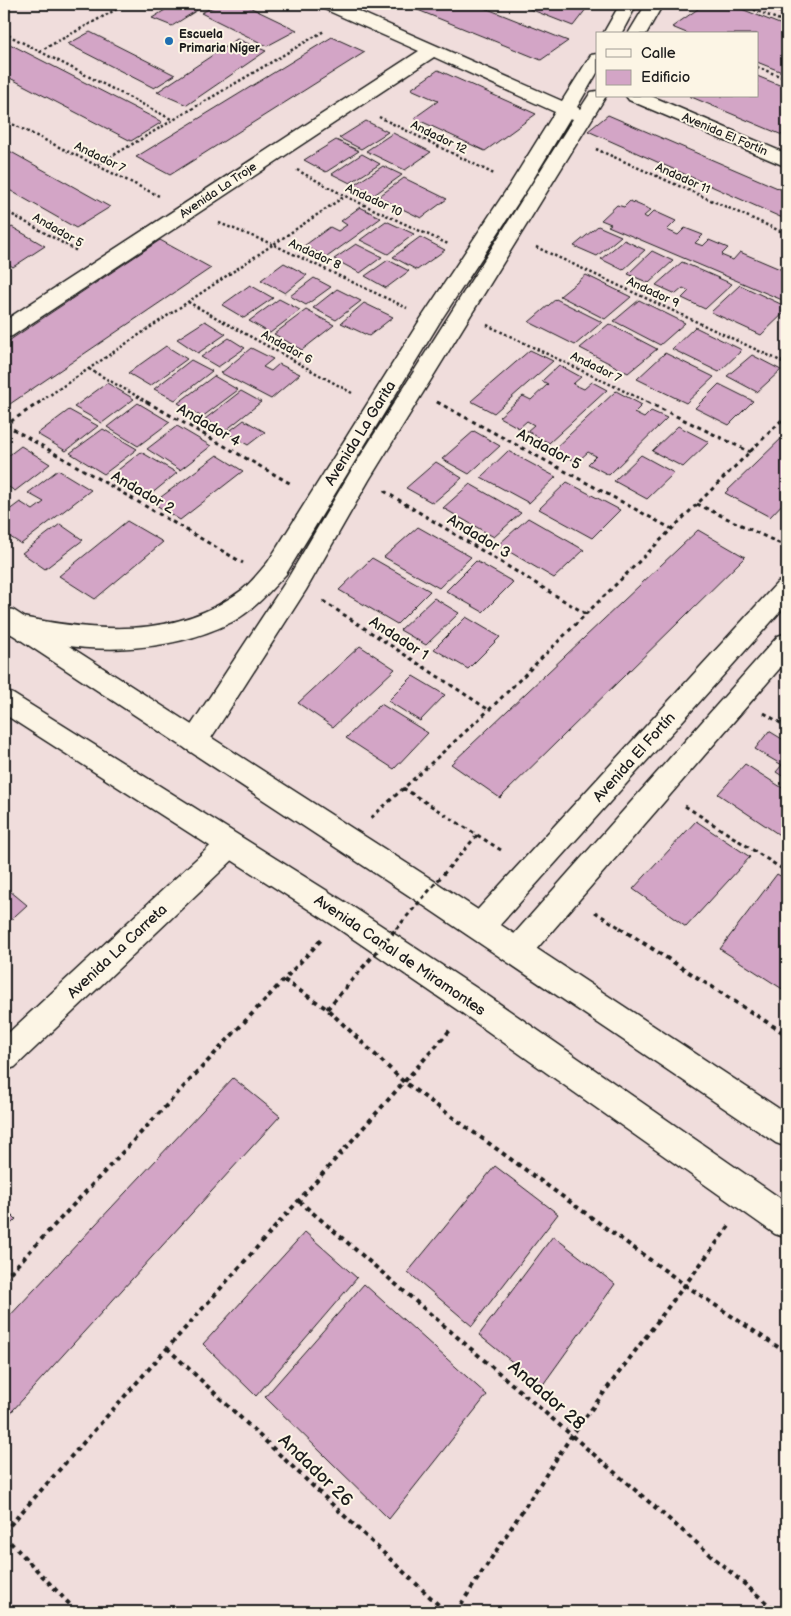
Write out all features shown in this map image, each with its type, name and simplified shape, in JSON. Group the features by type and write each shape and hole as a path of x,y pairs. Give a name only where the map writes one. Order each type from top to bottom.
{"street":[{"path":"328,4 576,113"},
{"path":"613,32 628,4"},
{"path":"638,32 654,4"},
{"name":"Avenida La Troje","path":"4,331 433,50"},
{"name":"Avenida La Garita","path":"10,622 68,636 152,637 199,625 251,599 270,578 472,255 519,186 576,113 595,78"},
{"name":"Avenida El Fortín","path":"640,98 787,161"},
{"name":"Avenida La Garita","path":"194,741 297,584 360,477 572,138 576,113"},
{"name":"Avenida El Fortín","path":"480,927 787,588"},
{"path":"10,622 517,951 787,1132"},
{"path":"517,951 787,643"},
{"name":"Avenida Canal de Miramontes","path":"4,701 343,916 473,1003 787,1222"},
{"name":"Avenida La Carreta","path":"4,1057 230,845"}],"path":[{"path":"4,4 9,4"},
{"path":"39,51 126,4"},
{"path":"740,4 787,23"},
{"path":"96,165 353,14"},
{"path":"4,33 173,120"},
{"path":"758,67 787,79"},
{"name":"Andador 12","path":"351,104 519,186"},
{"name":"Andador 7","path":"4,120 189,210"},
{"name":"Andador 11","path":"572,138 787,234"},
{"name":"Andador 10","path":"270,155 345,196 472,255"},
{"path":"5,426 345,196"},
{"name":"Andador 5","path":"4,210 103,266"},
{"name":"Andador 8","path":"189,210 272,244 431,320"},
{"name":"Andador 9","path":"511,236 787,364"},
{"name":"Andador 6","path":"188,302 377,407"},
{"name":"Andador 7","path":"462,313 750,452"},
{"name":"Andador 4","path":"89,369 318,500"},
{"name":"Andador 5","path":"414,390 672,529"},
{"path":"347,840 489,710 787,415"},
{"name":"Andador 2","path":"5,426 270,578"},
{"name":"Andador 3","path":"360,477 586,614"},
{"path":"697,504 787,547"},
{"name":"Andador 1","path":"297,584 489,710"},
{"path":"403,788 478,834 531,870"},
{"path":"659,790 787,872"},
{"path":"327,1009 478,834"},
{"path":"566,894 787,1035"},
{"path":"4,1279 343,916"},
{"path":"284,980 327,1009 404,1082 685,1285 787,1353"},
{"path":"77,1612 4,1534 473,1003"},
{"path":"456,1612 572,1435 751,1197"},
{"name":"Andador 28","path":"299,1201 777,1612"},
{"name":"Andador 26","path":"167,1348 446,1612"}],"building":[{"path":"193,4 202,7 172,26 152,18 165,10 154,5"},
{"path":"219,4 243,4 297,30 267,46 201,13"},
{"path":"403,4 475,4 568,41 541,60"},
{"path":"517,4 590,4 573,26"},
{"path":"705,4 729,4 787,27 787,74 758,62 758,32 684,32 672,27"},
{"path":"757,4 787,4 787,15"},
{"path":"90,32 175,75 154,88 68,44"},
{"path":"332,37 365,52 170,175 136,157"},
{"path":"237,39 266,51 187,105 157,92"},
{"path":"4,41 162,122 131,141 4,75"},
{"path":"438,70 536,114 485,151 414,118 438,101 411,89"},
{"path":"758,76 787,88 787,137 694,98 758,98"},
{"path":"608,115 787,192 787,220 588,131"},
{"path":"366,121 388,132 361,149 339,138"},
{"path":"393,133 431,152 405,170 366,151"},
{"path":"336,140 359,151 326,172 304,160"},
{"path":"4,148 110,207 76,228 4,187"},
{"path":"362,154 380,164 350,183 332,174"},
{"path":"383,166 402,175 374,195 354,185"},
{"path":"404,178 447,199 421,218 378,197"},
{"path":"630,201 651,210 644,216 647,218 654,211 676,221 667,230 678,235 685,228 703,235 695,243 703,246 709,240 728,248 721,255 733,260 740,252 787,272 787,302 608,226 611,224 601,220 617,205 624,207"},
{"path":"360,207 381,218 327,257 304,246 330,227 338,231 347,225 341,221"},
{"path":"386,221 414,234 388,254 360,240"},
{"path":"598,226 621,236 597,256 574,246"},
{"path":"12,227 45,246 13,267 4,261 4,232"},
{"path":"420,237 445,250 417,270 393,257"},
{"path":"160,240 211,268 4,408 4,344"},
{"path":"624,240 645,250 623,270 601,259"},
{"path":"356,244 382,257 360,273 334,259"},
{"path":"652,251 673,261 649,283 628,274"},
{"path":"388,260 409,271 386,288 365,276"},
{"path":"682,262 732,284 705,309 682,298 689,291 683,288 676,294 656,285"},
{"path":"284,263 307,275 285,293 261,280"},
{"path":"586,275 631,297 605,319 560,296"},
{"path":"314,278 331,287 306,305 290,296"},
{"path":"250,285 273,298 244,318 222,305"},
{"path":"740,285 787,307 787,310 761,335 711,312"},
{"path":"337,289 361,301 336,320 313,308"},
{"path":"279,299 300,310 270,333 249,321"},
{"path":"556,299 602,322 575,345 529,322"},
{"path":"639,300 685,323 660,345 614,321"},
{"path":"364,303 393,317 369,336 341,323"},
{"path":"306,310 334,325 302,350 274,334"},
{"path":"205,321 226,334 198,353 177,339"},
{"path":"609,324 657,349 628,373 580,348"},
{"path":"695,327 742,350 719,372 672,349"},
{"path":"229,338 245,348 218,367 201,357"},
{"path":"166,346 187,359 150,386 128,373"},
{"path":"251,348 273,359 263,367 271,371 279,364 300,374 271,399 221,373"},
{"path":"530,350 553,361 494,413 471,401"},
{"path":"665,353 714,377 686,403 637,379"},
{"path":"752,355 781,370 757,392 727,376"},
{"path":"191,360 212,371 175,400 154,389"},
{"path":"559,365 581,377 573,384 584,389 592,382 607,390 549,443 527,431 534,425 527,421 519,428 499,417 523,396 531,400 548,384 542,381"},
{"path":"214,376 238,390 202,417 178,403"},
{"path":"107,383 134,399 102,423 74,407"},
{"path":"719,384 753,401 729,425 695,408"},
{"path":"241,391 261,402 225,431 205,419"},
{"path":"616,391 642,405 634,413 644,418 651,411 667,418 609,475 588,464 596,456 588,452 577,462 553,450"},
{"path":"138,403 170,422 138,446 107,427"},
{"path":"69,410 98,426 66,451 37,434"},
{"path":"244,420 265,432 248,445 227,433"},
{"path":"177,426 211,446 180,470 147,449"},
{"path":"678,426 709,442 683,467 652,451"},
{"path":"103,429 137,449 104,474 70,453"},
{"path":"474,431 500,446 469,474 442,459"},
{"path":"787,433 787,499 770,517 725,493"},
{"path":"21,446 50,464 15,491 4,484 4,459"},
{"path":"508,451 556,477 529,503 481,477"},
{"path":"141,452 177,473 145,499 109,477"},
{"path":"217,455 243,471 180,520 153,503"},
{"path":"641,455 674,473 647,499 614,481"},
{"path":"436,462 462,478 433,503 406,488"},
{"path":"58,470 91,490 21,544 4,533 4,514 20,502 33,510 44,502 28,493"},
{"path":"567,482 620,510 592,538 539,509"},
{"path":"470,484 521,513 494,537 443,508"},
{"path":"528,518 584,550 554,578 498,545"},
{"path":"127,521 163,542 95,599 59,576"},
{"path":"60,524 83,540 45,569 22,553"},
{"path":"418,527 471,557 439,588 384,557"},
{"path":"698,530 745,557 500,798 451,764"},
{"path":"372,558 430,591 397,624 339,590"},
{"path":"476,561 513,582 483,612 446,591"},
{"path":"434,598 459,613 426,645 400,630"},
{"path":"466,617 500,637 468,669 434,649"},
{"path":"360,646 395,669 333,727 298,703"},
{"path":"413,676 445,695 420,721 388,701"},
{"path":"381,704 428,733 394,769 346,738"},
{"path":"769,731 787,742 787,779 776,772 782,765 755,749"},
{"path":"745,764 787,791 787,840 718,794"},
{"path":"696,821 750,857 686,927 633,889"},
{"path":"777,874 787,880 787,985 784,990 720,949"},
{"path":"4,886 27,905 4,926"},
{"path":"233,1078 280,1116 4,1420 4,1322"},
{"path":"495,1166 558,1214 472,1326 408,1272"},
{"path":"4,1207 16,1219 4,1231"},
{"path":"305,1232 357,1278 256,1396 203,1344"},
{"path":"553,1236 615,1284 542,1386 479,1335"},
{"path":"364,1284 487,1395 389,1519 265,1397"}],"place":[{"name":"Escuela Primaria Níger","path":"169,41"}]}
